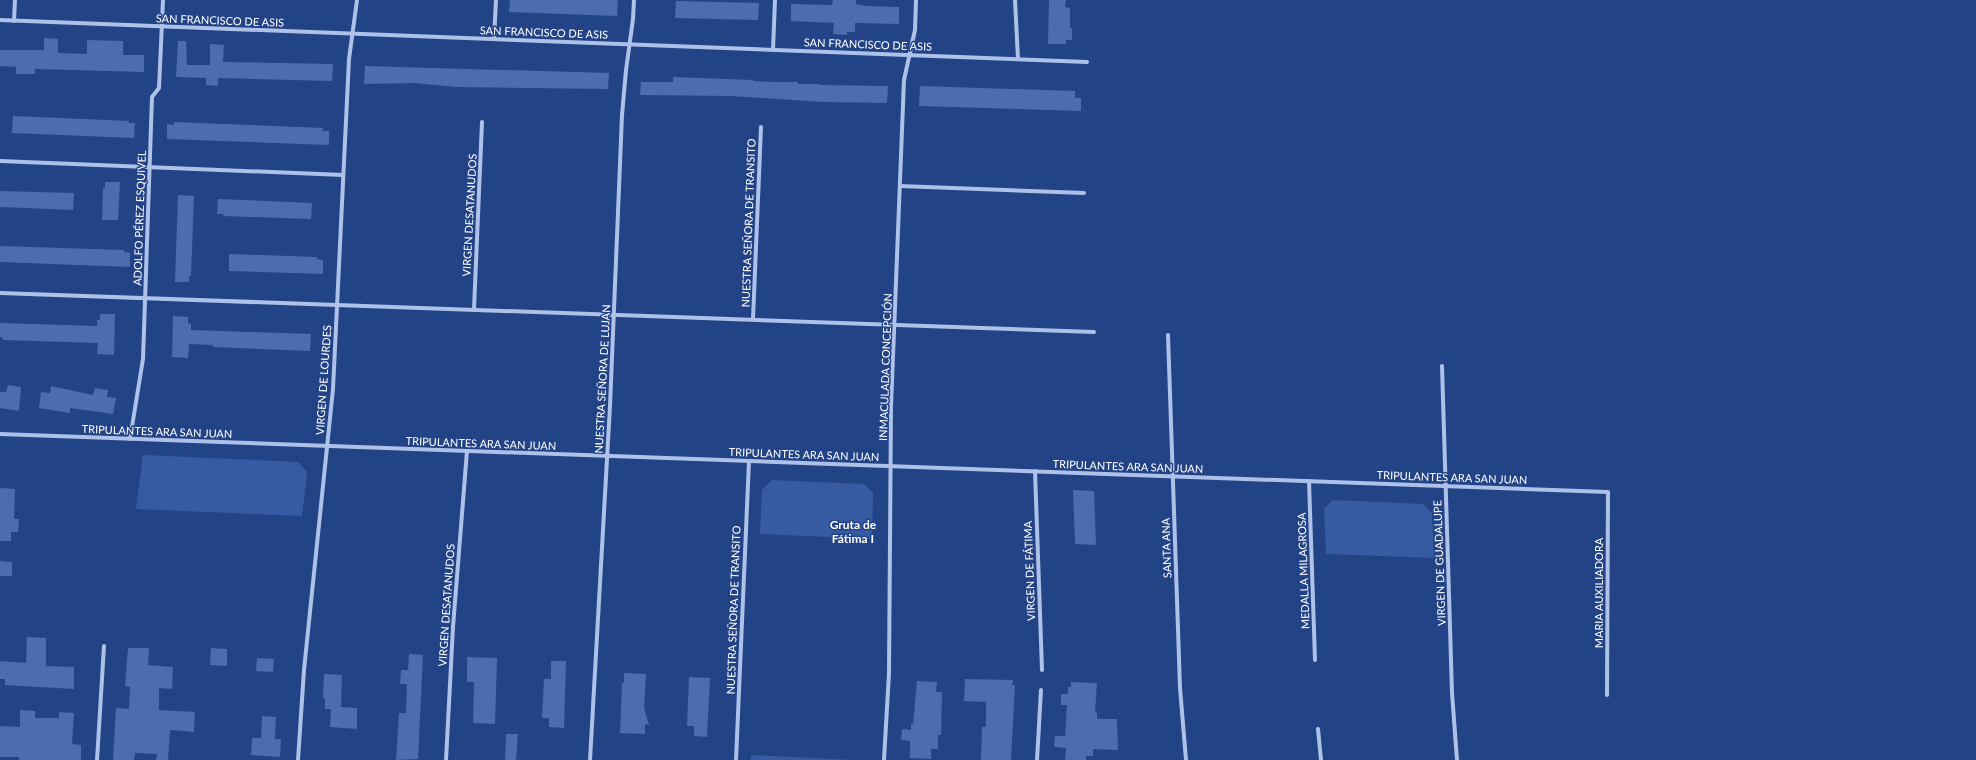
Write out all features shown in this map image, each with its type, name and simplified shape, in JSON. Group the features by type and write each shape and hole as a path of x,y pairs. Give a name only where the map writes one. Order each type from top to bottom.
{"street":[{"path":"14,21 15,0"},
{"name":"ADOLFO PÉREZ ESQUIVEL","path":"130,439 143,359 152,97 159,88 163,0"},
{"name":"VIRGEN DE LOURDES","path":"298,760 304,670 333,389 349,59 357,0"},
{"path":"494,39 496,0"},
{"name":"NUESTRA SEÑORA DE LUJAN","path":"590,760 607,456 622,116 634,0"},
{"path":"774,50 775,0"},
{"name":"INMACULADA CONCEPCIÓN","path":"884,760 889,673 891,466 904,80 915,30 916,0"},
{"path":"1015,0 1018,59"},
{"name":"SAN FRANCISCO DE ASIS","path":"0,20 1087,62"},
{"name":"VIRGEN DESATANUDOS","path":"474,309 482,122"},
{"name":"NUESTRA SEÑORA DE TRANSITO","path":"753,319 761,127"},
{"path":"0,161 343,175"},
{"path":"900,186 1084,193"},
{"path":"0,293 1094,332"},
{"name":"SANTA ANA","path":"1168,335 1180,688 1186,760"},
{"name":"VIRGEN DE GUADALUPE","path":"1442,366 1452,693 1457,760"},
{"name":"TRIPULANTES ARA SAN JUAN","path":"0,434 1608,492"},
{"name":"VIRGEN DESATANUDOS","path":"446,760 453,627 467,451"},
{"name":"NUESTRA SEÑORA DE TRANSITO","path":"736,760 749,461"},
{"name":"VIRGEN DE FÁTIMA","path":"1034,471 1042,670"},
{"name":"MEDALLA MILAGROSA","path":"1309,481 1315,660"},
{"name":"MARIA AUXILIADORA","path":"1607,695 1608,492"},
{"path":"97,760 104,646"},
{"path":"1037,760 1041,690"},
{"path":"1318,729 1321,760"}],"shaded area":[{"path":"143,455 298,462 307,472 302,516 136,509"},
{"path":"772,480 864,484 873,493 872,539 760,534 762,490"},
{"path":"1333,500 1423,504 1432,513 1434,558 1326,554 1324,509"},
{"path":"751,755 853,760 751,760"}],"building":[{"path":"510,0 618,0 617,16 509,12"},
{"path":"833,0 856,0 856,4 866,6 899,7 899,24 855,23 855,32 847,32 847,35 833,34 834,23 791,21 791,4 832,5"},
{"path":"1049,0 1066,0 1065,7 1070,8 1070,28 1072,28 1072,40 1066,40 1066,44 1048,44"},
{"path":"676,1 759,3 758,20 675,18"},
{"path":"44,38 58,39 58,53 87,54 87,40 123,41 123,55 144,55 144,72 35,69 35,74 16,74 16,67 0,66 0,50 44,50"},
{"path":"178,41 186,41 187,65 210,65 210,44 224,45 223,62 333,64 332,81 218,78 218,86 206,85 206,78 176,77"},
{"path":"365,66 609,73 608,89 456,87 414,83 364,84"},
{"path":"673,77 798,82 798,84 820,85 888,86 887,103 823,102 730,96 640,95 641,82 673,82"},
{"path":"920,86 1075,91 1075,98 1081,98 1081,111 919,106"},
{"path":"13,116 129,121 128,123 135,123 134,138 12,133"},
{"path":"174,122 323,128 322,131 329,131 329,145 167,139 167,124 174,125"},
{"path":"105,182 120,182 118,220 102,220 103,188 105,188"},
{"path":"0,191 74,193 73,210 0,207"},
{"path":"178,195 194,196 191,276 189,276 189,282 175,282"},
{"path":"218,199 312,203 311,219 223,216 224,214 217,214"},
{"path":"0,246 124,250 124,252 130,253 130,267 0,262"},
{"path":"229,254 317,257 317,259 323,260 323,274 229,271"},
{"path":"100,314 115,314 114,355 97,354 98,343 3,340 3,338 0,337 0,323 97,326 97,320 100,320"},
{"path":"173,316 188,317 188,323 191,324 191,330 311,334 310,351 213,347 213,345 189,344 188,358 172,357"},
{"path":"8,385 21,387 19,411 0,408 0,392 6,392"},
{"path":"51,386 93,395 95,388 108,390 107,397 116,398 113,414 70,408 70,413 39,408 41,392 50,393"},
{"path":"0,488 15,489 14,519 19,519 18,532 11,532 11,541 0,541"},
{"path":"1073,490 1094,491 1096,545 1075,544"},
{"path":"0,561 12,562 12,576 0,576"},
{"path":"27,637 46,638 46,666 74,667 74,689 5,685 5,679 0,679 0,661 26,663"},
{"path":"128,648 149,648 148,665 173,667 172,689 159,688 159,710 195,712 194,732 170,730 168,760 156,760 157,754 135,753 134,760 113,760 116,708 129,709 130,687 125,686"},
{"path":"211,648 227,649 227,666 210,665"},
{"path":"409,654 423,655 418,759 396,760 399,713 406,713 407,684 400,684 401,670 408,670"},
{"path":"467,657 497,658 495,724 473,723 474,682 467,682"},
{"path":"257,658 274,659 273,672 256,671"},
{"path":"551,661 566,661 564,728 549,727 549,718 542,718 544,679 551,679"},
{"path":"624,673 646,674 644,708 649,725 645,724 645,734 620,733 622,683 624,683"},
{"path":"324,674 342,675 341,707 357,708 357,729 330,727 331,709 325,709 325,698 323,698"},
{"path":"689,677 710,678 707,737 694,736 694,726 687,726"},
{"path":"965,679 1013,680 1012,685 1015,685 1011,760 981,760 982,727 986,727 986,702 964,701"},
{"path":"917,681 937,682 936,692 942,692 941,735 938,735 938,749 931,749 931,759 910,758 910,741 901,740 902,729 911,730 911,724 913,724"},
{"path":"1071,682 1097,683 1095,713 1097,712 1097,719 1117,719 1118,750 1093,749 1093,756 1086,756 1086,760 1065,760 1066,748 1054,747 1055,736 1065,736 1067,705 1061,705 1061,694 1068,694 1068,687 1071,687"},
{"path":"20,710 35,711 35,718 59,718 59,712 74,713 72,744 81,745 81,760 19,760 19,757 0,757 0,726 20,727"},
{"path":"262,716 276,717 275,739 281,739 280,757 251,755 252,738 261,738"},
{"path":"506,734 518,734 516,760 505,760"}],"district":[{"name":"Gruta de Fátima I","path":"853,531"}]}
